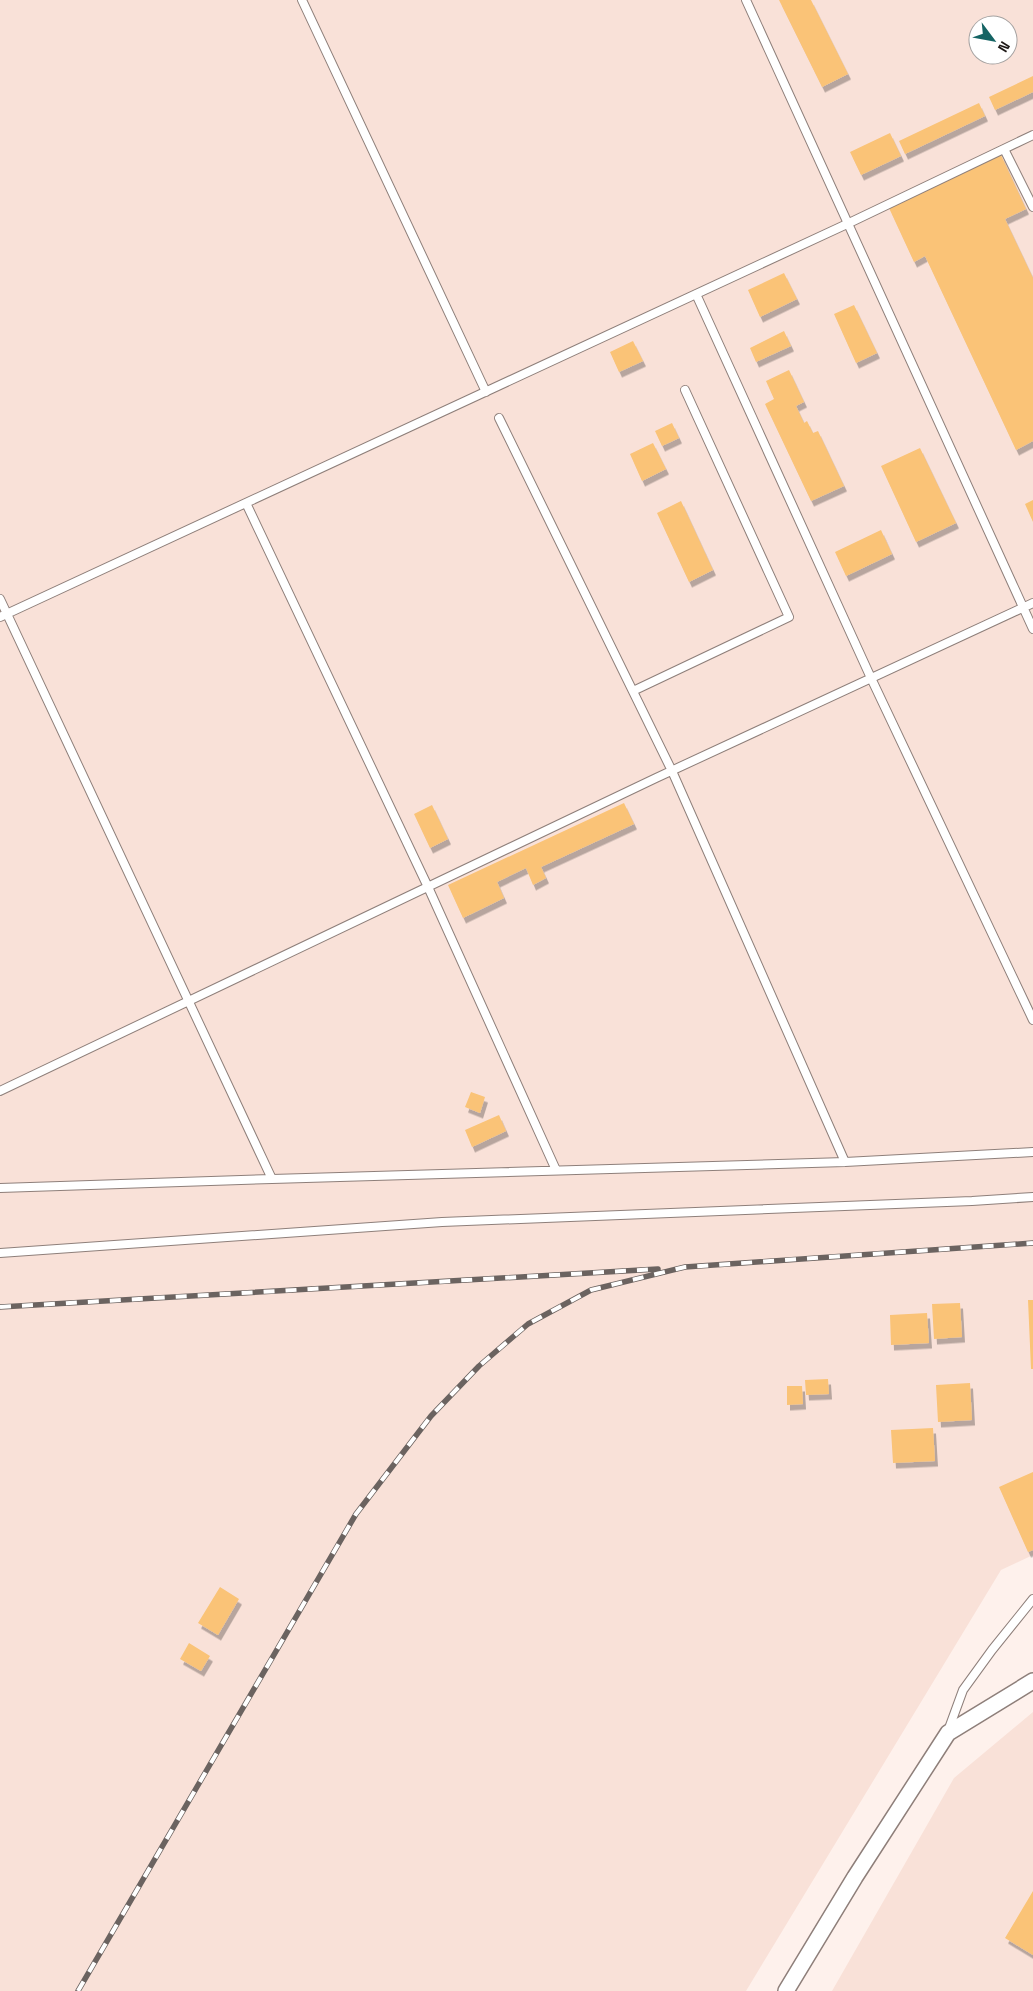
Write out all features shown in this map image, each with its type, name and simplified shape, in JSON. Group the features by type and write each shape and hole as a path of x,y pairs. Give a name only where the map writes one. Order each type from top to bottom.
{"street":[{"path":"786,1991 948,1733 1032,1682"}],"lane":[{"path":"302,0 486,392"},
{"path":"746,0 1033,629"},
{"path":"4,615 847,224 1033,135"},
{"path":"1004,148 1033,207"},
{"path":"696,294 871,678 1033,1020"},
{"path":"633,691 789,616 685,390"},
{"path":"499,418 672,771 845,1162"},
{"path":"246,503 428,887 556,1170"},
{"path":"0,599 4,615 272,1179"},
{"path":"0,1091 672,771 1033,603"},
{"path":"0,1188 845,1162 1033,1152"},
{"path":"0,1253 442,1222 1033,1197"},
{"path":"948,1733 963,1690 1033,1599"}],"shaded area":[{"path":"0,0 1033,0 1033,1555 1001,1570 746,1991 0,1991"},
{"path":"1033,1712 1033,1991 832,1991 954,1778"}],"building":[{"path":"779,0 811,0 848,74 822,87"},
{"path":"1033,76 1033,92 995,110 989,97"},
{"path":"979,103 985,116 905,154 899,141"},
{"path":"890,133 901,156 861,175 850,152"},
{"path":"1001,155 1026,209 1005,219 1033,278 1033,441 1016,450 925,256 914,262 889,208"},
{"path":"784,273 797,299 760,317 748,290"},
{"path":"854,305 877,353 856,363 834,314"},
{"path":"784,331 791,346 756,362 750,348"},
{"path":"633,341 643,361 619,372 610,352"},
{"path":"789,370 804,402 796,406 804,423 807,421 813,433 818,431 844,486 811,501 765,404 774,399 766,381"},
{"path":"672,423 679,438 662,446 655,431"},
{"path":"653,443 666,469 642,481 630,454"},
{"path":"920,448 956,523 916,542 881,466"},
{"path":"1033,500 1033,522 1025,504"},
{"path":"681,501 713,570 689,582 657,513"},
{"path":"881,530 892,554 846,576 835,552"},
{"path":"624,803 634,824 541,867 546,878 533,885 526,868 497,882 504,898 463,918 448,885"},
{"path":"432,805 448,839 430,848 414,814"},
{"path":"471,1092 485,1097 480,1113 465,1107"},
{"path":"499,1115 506,1131 472,1147 465,1130"},
{"path":"1028,1300 1033,1300 1033,1369 1031,1369"},
{"path":"960,1303 962,1337 934,1339 932,1304"},
{"path":"927,1313 929,1343 891,1345 890,1315"},
{"path":"828,1379 829,1394 806,1395 805,1380"},
{"path":"970,1383 972,1420 938,1422 936,1385"},
{"path":"787,1386 802,1386 803,1404 787,1405"},
{"path":"933,1428 935,1461 893,1463 891,1430"},
{"path":"1033,1472 1033,1550 1028,1552 999,1487"},
{"path":"220,1587 239,1599 218,1635 198,1623"},
{"path":"189,1643 210,1656 201,1671 180,1659"},
{"path":"1033,1891 1033,1955 1005,1938"}],"railway":[{"path":"78,1991 356,1514 431,1416 479,1366 528,1324 591,1290 685,1267 1033,1243"},
{"path":"0,1307 658,1269"}]}
